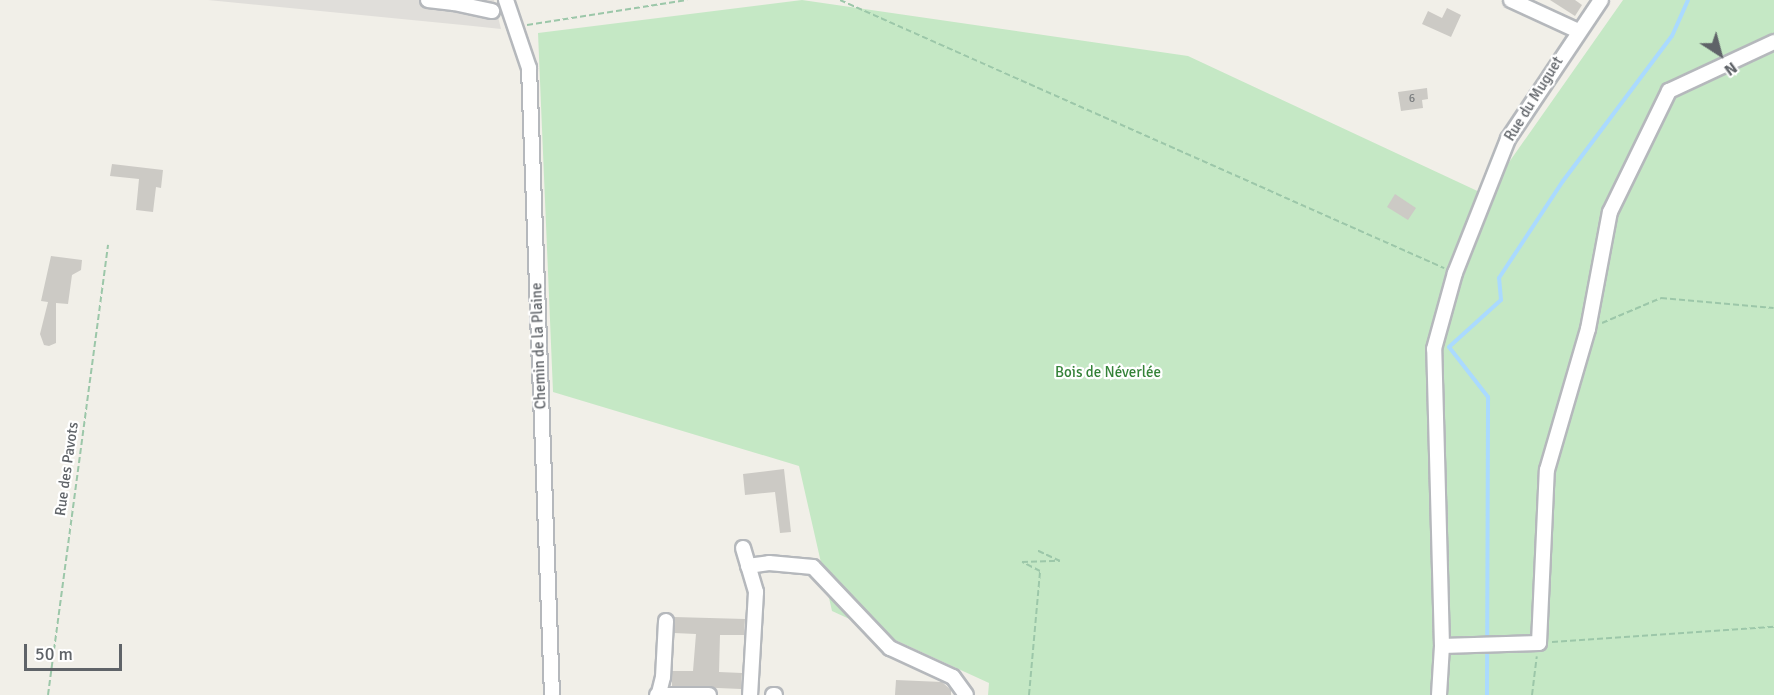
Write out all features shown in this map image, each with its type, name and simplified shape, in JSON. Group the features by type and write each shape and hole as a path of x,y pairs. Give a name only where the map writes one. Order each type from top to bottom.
{"street":[{"path":"428,0 454,2 492,11"},
{"name":"Chemin de la Plaine","path":"506,0 513,27 529,68 552,695"},
{"path":"1511,0 1578,31"},
{"name":"Rue du Muguet","path":"1438,695 1442,646 1434,349 1455,273 1508,139 1600,0"},
{"path":"1442,646 1539,643 1547,470 1588,329 1610,212 1669,91 1774,42"},
{"path":"743,549 756,591 750,695"},
{"path":"748,566 769,563 813,567 890,648 953,676 966,695"},
{"path":"666,621 663,677 658,694 709,695"}],"path":[{"path":"513,27 687,0"},
{"path":"840,0 1455,273"},
{"name":"Rue des Pavots","path":"48,695 108,245"},
{"path":"1588,329 1661,298 1774,308"},
{"path":"1029,695 1040,571 1022,562 1060,561 1036,549"},
{"path":"1532,695 1539,643 1774,627"}],"shaded area":[{"path":"208,0 494,0 501,29 473,26"}],"green space":[{"name":"Bois de Néverlée","path":"802,0 1188,56 1486,195 1623,0 1774,0 1774,695 988,695 989,683 832,611 799,466 553,392 538,33"}],"building":[{"path":"1550,0 1575,0 1582,5 1575,16"},
{"path":"1447,8 1461,15 1451,37 1422,24 1428,11 1442,18"},
{"path":"1427,88 1428,99 1422,100 1423,108 1401,111 1398,92"},
{"path":"112,164 163,170 161,188 156,187 153,212 136,210 139,179 110,176"},
{"path":"1395,194 1416,208 1408,220 1387,207"},
{"path":"51,256 82,260 81,270 72,275 68,304 56,303 56,343 49,346 44,345 40,334 48,302 41,301"},
{"path":"784,469 791,532 780,533 775,492 745,495 743,474"},
{"path":"674,617 745,619 744,635 720,635 719,672 742,673 741,689 672,686 672,671 693,671 696,634 674,633"},
{"path":"896,680 942,682 951,690 951,695 895,695"}],"waterway":[{"path":"1487,695 1488,397 1449,347 1501,300 1499,278 1563,181 1672,36 1688,0"}]}
